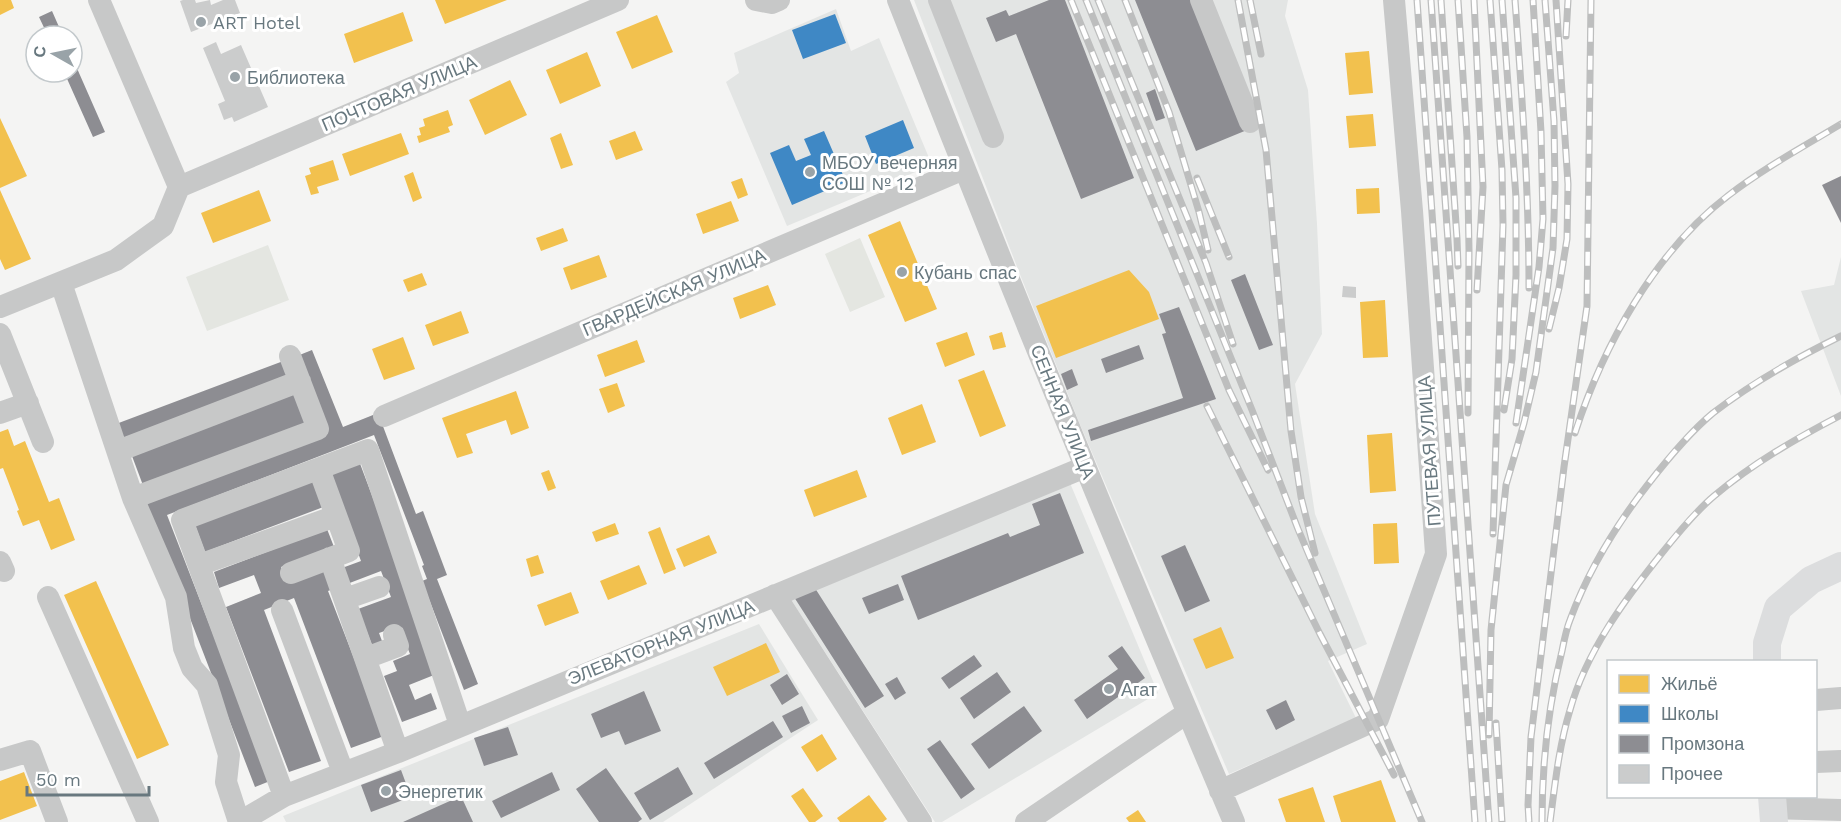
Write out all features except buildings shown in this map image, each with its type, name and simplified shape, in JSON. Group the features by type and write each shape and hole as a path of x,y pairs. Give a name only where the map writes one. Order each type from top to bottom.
{"main road":[{"path":"1767,660 1767,643 1778,608 1811,580 1841,566"}],"street":[{"path":"0,308 116,260 163,226 179,187 99,0"},
{"name":"ПОЧТОВАЯ УЛИЦА","path":"179,187 618,0"},
{"path":"756,0 772,3 779,0"},
{"name":"СЕННАЯ УЛИЦА","path":"898,0 1085,467 1234,822"},
{"path":"939,0 993,137"},
{"path":"1201,0 1250,122"},
{"name":"ПУТЕВАЯ УЛИЦА","path":"1221,791 1378,718 1436,554 1412,211 1394,0"},
{"name":"ГВАРДЕЙСКАЯ УЛИЦА","path":"384,416 964,169"},
{"path":"61,283 133,498 176,597 184,648 192,668 207,685 229,755 226,782 240,822"},
{"path":"0,334 43,442"},
{"path":"133,498 318,429 290,356"},
{"path":"118,452 300,381"},
{"path":"0,413 28,403"},
{"path":"284,796 182,520 368,450 460,725"},
{"name":"ЭЛЕВАТОРНАЯ УЛИЦА","path":"240,822 284,796 398,752 1085,467"},
{"path":"291,573 349,551 319,469"},
{"path":"199,565 336,516"},
{"path":"330,558 398,752"},
{"path":"345,599 379,587"},
{"path":"775,595 921,822"},
{"path":"48,597 148,822"},
{"path":"282,610 343,772"},
{"path":"366,658 398,646 394,635"},
{"path":"1817,700 1841,698"},
{"path":"1026,822 1187,713"},
{"path":"0,760 30,751 57,822"},
{"path":"1817,762 1841,761"},
{"path":"1773,809 1841,810"}],"shaded area":[{"path":"914,0 1288,0 1285,16 1308,90 1322,334 1295,384 1315,514 1367,644 1328,661 1356,718 1229,774 1079,422"},
{"path":"836,9 851,51 879,38 932,165 787,226 726,82 739,73 734,53"},
{"path":"860,238 885,297 850,312 825,254"},
{"path":"268,245 289,300 207,331 186,277"},
{"path":"1841,257 1841,396 1801,291 1834,285"},
{"path":"1070,483 1158,693 942,822 935,822 788,595"},
{"path":"759,624 818,720 663,822 286,822 283,816"}],"railway":[{"path":"1071,0 1229,390 1268,470"},
{"path":"1086,0 1298,529 1422,822"},
{"path":"1098,0 1206,263 1233,344"},
{"path":"1125,0 1169,112 1208,250"},
{"path":"1238,0 1266,150 1291,431 1301,497 1315,553"},
{"path":"1250,0 1261,54"},
{"path":"1417,0 1475,822"},
{"path":"1431,0 1489,822"},
{"path":"1441,0 1458,266"},
{"path":"1458,0 1467,137 1468,413"},
{"path":"1474,0 1483,187 1477,290"},
{"path":"1490,0 1502,170 1503,225 1493,534"},
{"path":"1502,0 1516,198 1516,275 1512,359 1504,410"},
{"path":"1515,0 1523,108 1529,288"},
{"path":"1516,423 1539,267 1543,219 1541,132 1533,0"},
{"path":"1489,735 1491,630 1506,485 1536,372 1553,248 1554,121 1545,0"},
{"path":"1549,329 1567,239 1568,184 1556,0"},
{"path":"1566,36 1568,0"},
{"path":"1529,822 1531,737 1564,467 1587,306 1591,0"},
{"path":"1575,433 1600,367 1617,334 1655,272 1678,244 1702,218 1742,185 1841,124"},
{"path":"1197,178 1229,257"},
{"path":"1542,822 1547,736 1565,636 1585,584 1614,532 1663,465 1687,437 1713,413 1775,371 1841,336"},
{"path":"1207,406 1320,634 1394,775"},
{"path":"1550,822 1563,737 1577,688 1596,647 1634,589 1680,530 1714,496 1776,452 1841,415"},
{"path":"1496,723 1502,822"}],"place":[{"name":"ART Hotel","path":"201,22"},
{"name":"Библиотека","path":"235,77"},
{"name":"МБОУ вечерняя СОШ № 12","path":"810,172"},
{"name":"Кубань спас","path":"902,272"},
{"name":"Агат","path":"1109,689"},
{"name":"Энергетик","path":"386,791"}]}
